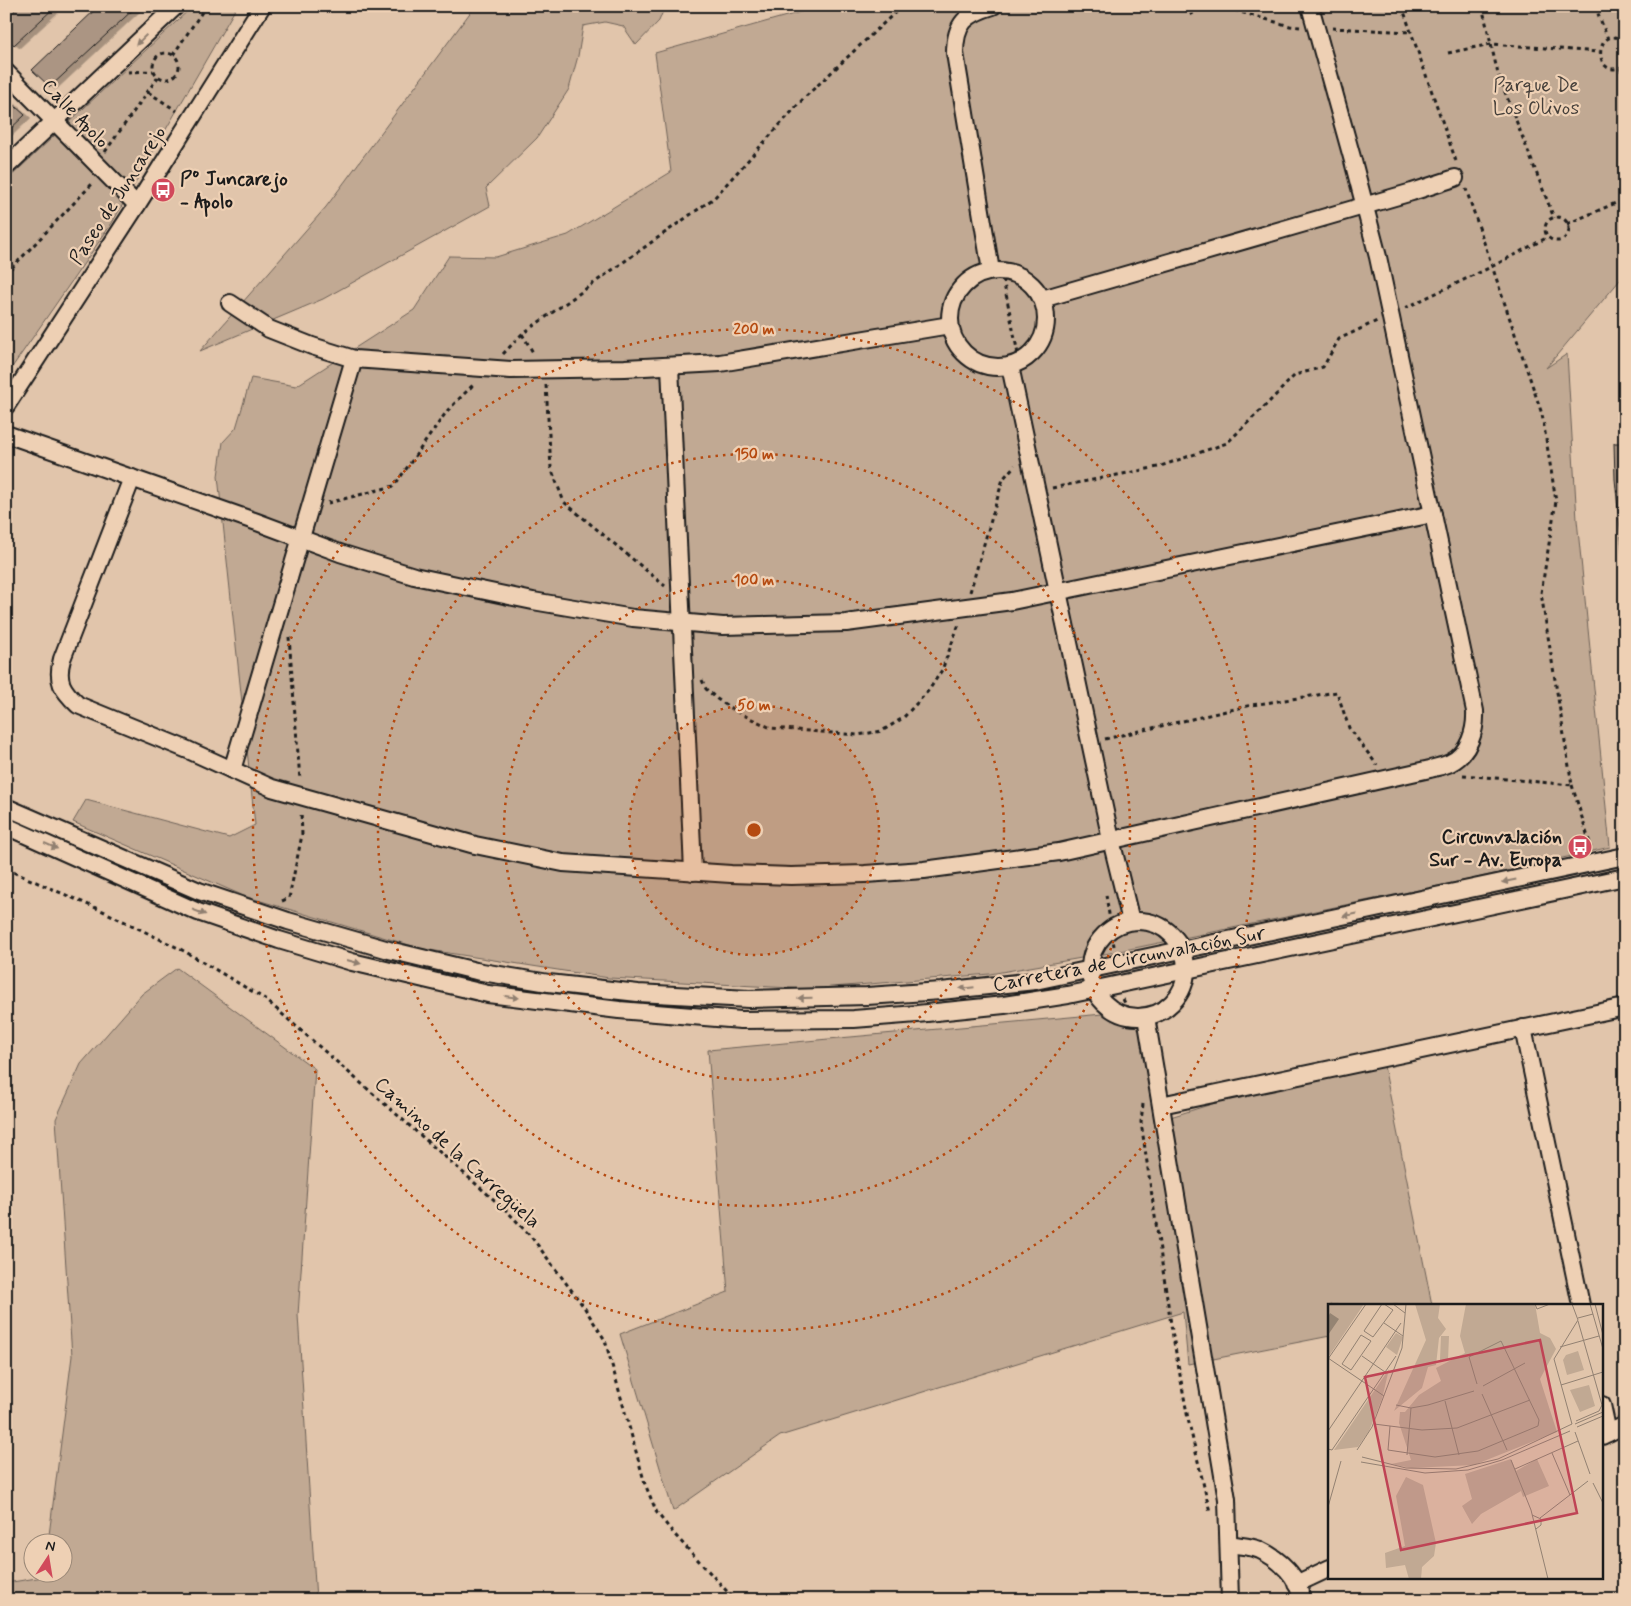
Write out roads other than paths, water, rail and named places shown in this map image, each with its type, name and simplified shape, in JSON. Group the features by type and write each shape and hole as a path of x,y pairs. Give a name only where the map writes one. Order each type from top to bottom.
{"street":[{"path":"6,167 176,6"},
{"name":"Paseo de Juncarejo","path":"6,406 137,206 262,6"},
{"path":"994,6 979,10 966,18 958,29 955,53 997,275"},
{"path":"132,478 62,659 59,672 61,684 67,695 78,704 272,788 475,846 563,863 693,872 791,876 924,870 1049,853 1451,763 1466,749 1474,733 1475,711 1380,267 1310,6"},
{"name":"Calle Apolo","path":"6,72 137,206"},
{"path":"1042,299 1460,177"},
{"path":"1007,271 1021,277 1034,287 1042,299 1046,317 1044,333 1037,348 1025,359 994,368 979,364 965,356 956,343 950,325 949,313 954,298 963,285 976,276 997,275 1007,271"},
{"path":"230,303 269,329 312,346 354,359 511,370 625,368 720,363 950,325"},
{"path":"232,770 354,359"},
{"path":"1014,361 1058,591 1111,840 1131,921"},
{"path":"670,366 693,872"},
{"path":"6,434 340,553 414,576 632,618 723,626 846,623 1012,601 1433,514"},
{"name":"Carretera de Circunvalación Sur","path":"6,807 198,891 288,921 389,950 476,971 549,983 638,993 749,999 858,997 1035,981 1625,856"},
{"name":"Carretera de Circunvalación Sur","path":"6,826 198,912 279,940 352,962 488,994 619,1010 742,1020 854,1018 1004,1005 1094,990 1625,877"},
{"path":"1131,921 1148,921 1164,928 1176,938 1183,950 1187,970 1184,986 1175,1001 1162,1011 1139,1017 1130,1017 1116,1012 1104,1003 1094,990 1090,976 1090,961 1095,946 1104,934 1116,926 1131,921"},
{"path":"1161,1105 1625,1007"},
{"path":"1139,1017 1161,1105 1227,1499 1230,1600"},
{"path":"1523,1028 1581,1304"},
{"path":"1605,1434 1625,1425"},
{"path":"1229,1544 1259,1550 1287,1567 1299,1592 1328,1570"}],"place":[{"name":"Pº Juncarejo - Apolo","path":"163,190"},
{"name":"Circunvalación Sur - Av. Europa","path":"1580,847"}],"park label":[{"name":"Parque De Los Olivos","path":"1536,96"}]}
